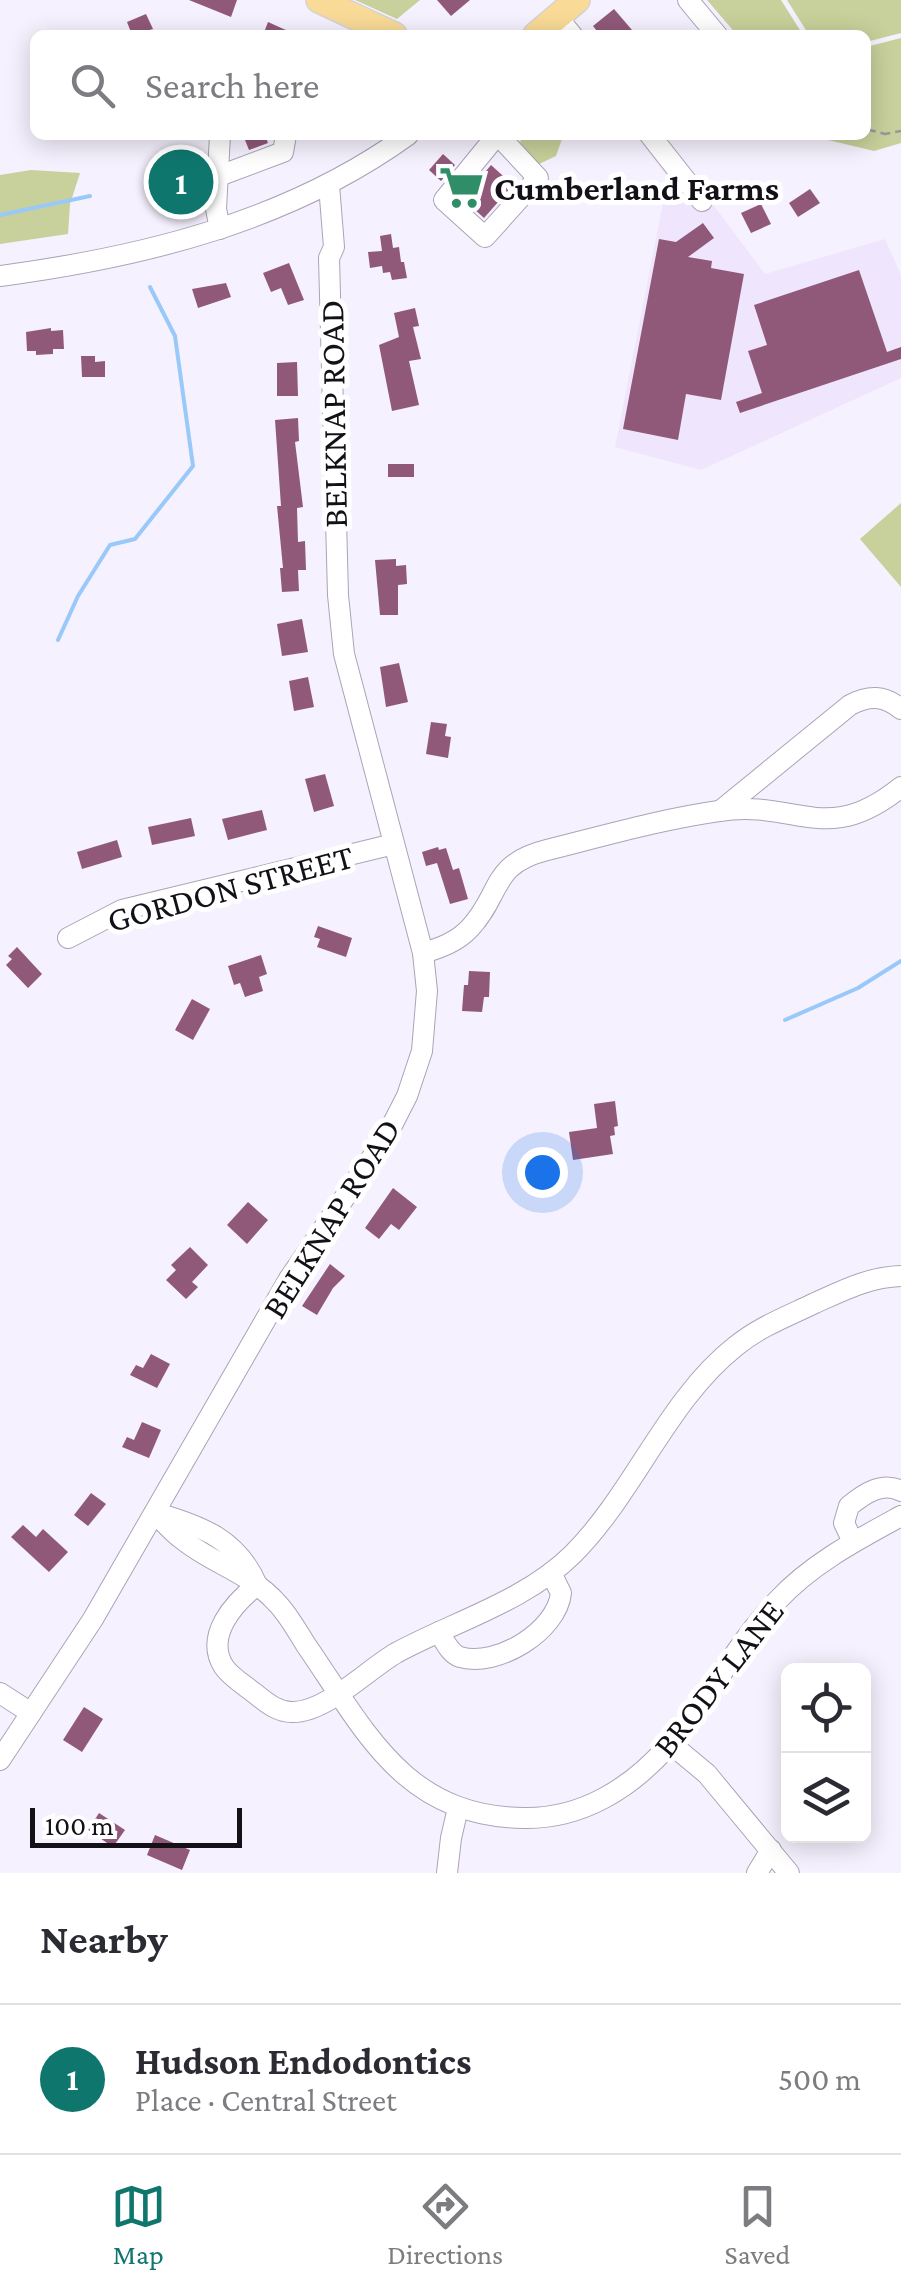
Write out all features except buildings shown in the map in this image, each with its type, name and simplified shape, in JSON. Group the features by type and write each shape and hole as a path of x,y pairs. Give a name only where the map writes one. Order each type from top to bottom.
{"main road":[{"path":"319,0 362,28"},
{"path":"546,30 569,18"}],"street":[{"path":"688,0 713,30"},
{"path":"220,229 216,209 227,140"},
{"path":"219,176 283,152 285,140"},
{"path":"0,276 102,261 220,229 329,185 400,140"},
{"path":"493,140 444,200 486,237 538,178 502,140"},
{"path":"654,140 702,201"},
{"name":"BELKNAP ROAD","path":"0,1760 155,1513 289,1279 362,1176 407,1096 422,1051 428,990 423,953 344,654 338,595 329,258 334,248 329,185"},
{"path":"720,810 850,705 879,698 901,708"},
{"path":"423,953 448,944 468,930 501,875 530,854 720,810 842,818 866,812 901,787"},
{"name":"GORDON STREET","path":"68,938 122,910 394,844"},
{"path":"257,1584 234,1605 222,1626 218,1648 226,1670 285,1712 311,1709 395,1654 551,1573 592,1534 683,1405 736,1346 759,1330 867,1280 901,1276"},
{"path":"853,1542 844,1523 849,1506 880,1488 901,1491"},
{"name":"BRODY LANE","path":"155,1513 183,1541 257,1584 278,1603 398,1771 430,1796 458,1808 511,1818 574,1812 615,1792 670,1744 780,1598 814,1568 901,1516"},
{"path":"439,1632 453,1653 461,1657 486,1656 519,1646 535,1636 557,1609 561,1593 551,1573"},
{"path":"0,1692 31,1714"},
{"path":"670,1744 707,1774 789,1873"},
{"path":"448,1873 450,1838 458,1808"},
{"path":"757,1873 771,1850"}],"path":[{"path":"871,130 885,134 901,130"}],"shaded area":[{"path":"640,140 665,140 765,274 885,239 901,275 901,378 701,470 615,447 668,178"}],"green space":[{"path":"355,0 420,0 397,19"},
{"path":"707,0 781,0 800,30 733,30"},
{"path":"787,0 901,0 901,33 871,41 871,30 806,30"},
{"path":"901,38 901,143 874,151 828,140 871,140 871,46"},
{"path":"562,140 556,156 537,165 520,142"},
{"path":"31,170 80,173 70,204 68,234 0,244 0,175"},
{"path":"901,503 901,587 860,539"}],"waterway":[{"path":"0,215 90,196"},
{"path":"58,640 78,596 110,545 135,539 193,466 175,336 150,287"},
{"path":"785,1020 858,988 901,961"}],"place":[{"name":"Hudson Endodontics","path":"181,182"},
{"name":"Cumberland Farms","path":"461,188"}]}
